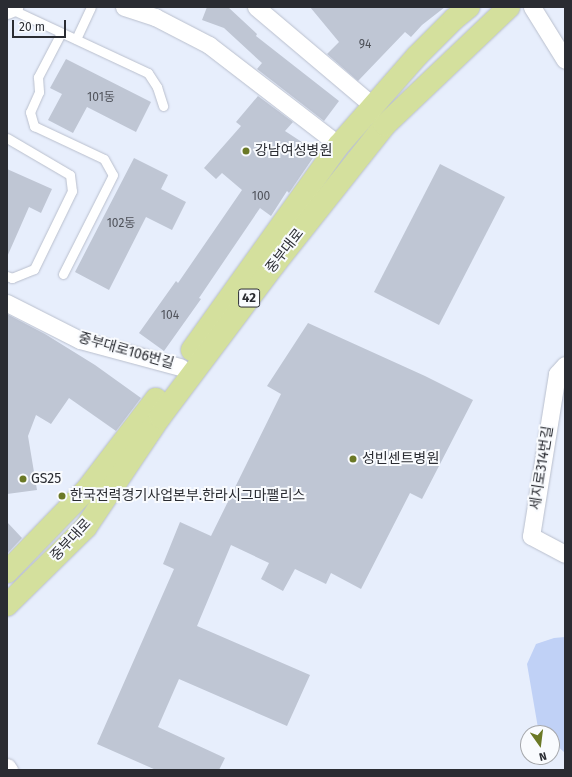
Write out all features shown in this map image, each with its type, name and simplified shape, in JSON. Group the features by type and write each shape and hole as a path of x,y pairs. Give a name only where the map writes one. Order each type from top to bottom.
{"main road":[{"name":"중부대로","path":"7,572 88,488 180,367 338,145 433,40 454,19 469,7"},
{"name":"중부대로","path":"7,605 86,527 160,418 274,265 385,124 509,7"}],"street":[{"path":"124,7 155,17 209,45 338,145"},
{"path":"256,7 373,106"},
{"path":"532,7 565,60"},
{"name":"중부대로106번길","path":"7,303 80,340 180,367"},
{"name":"세지로314번길","path":"565,365 557,374 531,536 565,554"}],"lane":[{"path":"76,39 91,7"},
{"path":"11,9 148,73 157,87 163,106"},
{"path":"61,32 38,77 39,92 30,112 34,126 104,159 113,175 63,274"},
{"path":"7,138 70,174 72,191 34,269 12,278 7,276"}],"shaded area":[{"path":"565,637 565,753 560,748 560,725 537,725 527,664 536,644 554,638"}],"building":[{"path":"207,7 228,7 257,34 256,36 339,101 324,121 257,69 262,63 224,28 202,20"},
{"path":"310,7 445,7 422,25 411,37 405,32 358,81 327,54 339,42"},
{"path":"66,59 151,102 136,132 87,107 73,133 48,120 62,94 50,88"},
{"path":"258,96 293,122 285,131 317,152 289,193 287,191 271,216 260,208 199,298 201,299 164,351 139,333 176,281 178,283 242,190 222,173 216,179 204,168 241,126 236,122"},
{"path":"134,158 168,175 161,189 186,202 172,230 146,217 109,290 75,272"},
{"path":"440,164 505,197 439,325 374,292"},
{"path":"7,169 52,189 41,213 29,207 7,257"},
{"path":"7,314 45,334 95,365 141,398 116,431 69,398 51,424 36,415 28,436 37,490 7,494"},
{"path":"308,323 425,376 473,400 422,499 410,493 361,589 331,573 326,584 295,569 283,591 261,579 269,563 231,545 197,626 310,675 287,726 179,679 158,727 225,758 219,770 156,770 97,744 174,569 163,564 180,522 211,536 281,394 267,386"},
{"path":"7,522 22,538 7,554"}],"place":[{"name":"강남여성병원","path":"246,151"},
{"name":"성빈센트병원","path":"353,459"},
{"name":"GS25","path":"23,479"},
{"name":"한국전력경기사업본부.한라시그마팰리스","path":"62,496"}]}
